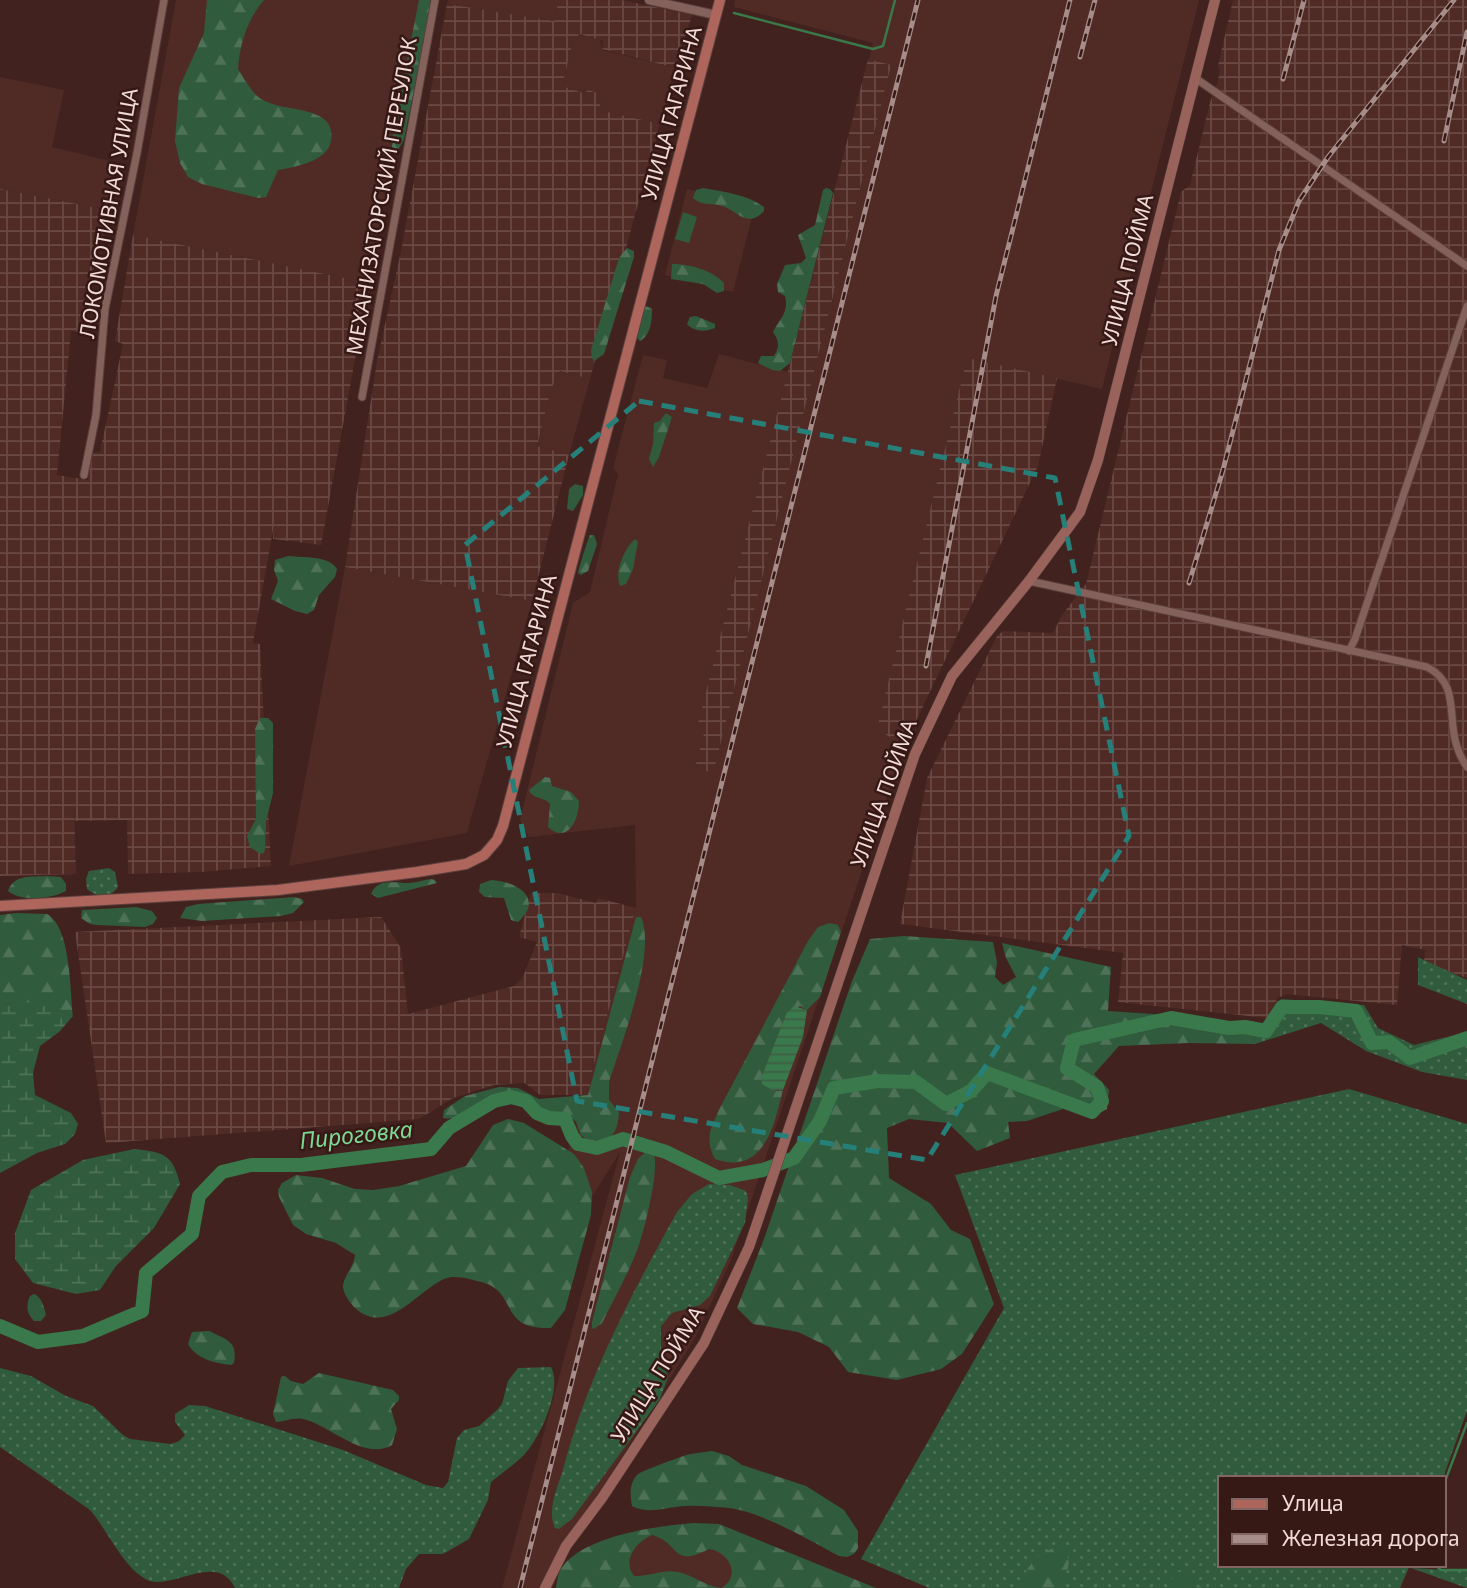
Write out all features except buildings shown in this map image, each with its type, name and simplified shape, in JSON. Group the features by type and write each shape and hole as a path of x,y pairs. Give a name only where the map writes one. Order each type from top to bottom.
{"main road":[{"name":"УЛИЦА ГАГАРИНА","path":"0,906 278,890 367,880 466,864 484,855 492,846 503,826 720,0"},
{"name":"УЛИЦА ПОЙМА","path":"545,1588 566,1546 602,1498 704,1343 749,1247 923,733 952,676 1029,581 1080,512 1090,489 1215,0"}],"street":[{"name":"ЛОКОМОТИВНАЯ УЛИЦА","path":"84,475 96,415 105,309 130,193 164,0"},
{"name":"МЕХАНИЗАТОРСКИЙ ПЕРЕУЛОК","path":"362,397 435,0"},
{"path":"649,0 716,15"},
{"path":"1195,78 1467,266"},
{"path":"1349,651 1356,639 1467,306"},
{"path":"1029,581 1440,672 1450,679 1456,688 1459,699 1456,744 1467,767"}],"highlighted area":[{"path":"639,401 1055,478 1129,836 927,1160 577,1101 465,545"}],"shaded area":[{"path":"176,0 421,0 369,283 133,235"},
{"path":"448,0 559,0 554,21 447,4"},
{"path":"559,0 622,0 692,15 675,68 602,49 603,41 580,34 573,39 564,79 565,87 583,93 589,90 602,95 599,110 660,124 590,379 560,371 551,389 537,446 569,455 532,601 345,567 377,361 401,251 447,4 554,21"},
{"path":"735,0 1199,0 1102,389 967,358 878,728 904,746 731,1260 695,1338 569,1542 552,1588 502,1588 620,1152 571,1230 549,1223 572,1136 590,1088 636,908 635,825 529,837 520,820 573,603 590,592 618,474 613,468 643,355 667,360 663,378 707,388 719,354 788,372 873,43 734,7"},
{"path":"1233,0 1467,0 1467,978 1424,963 1425,950 1402,945 1397,1005 1286,994 1278,998 1267,1018 1118,1002 1123,953 900,924 927,778 997,636 1003,631 1053,633 1062,615 1086,584 1181,192 1190,185 1210,102 1217,84 1220,70 1218,66"},
{"path":"579,34 600,40 602,50 675,68 660,124 598,110 583,93 565,87 564,79 573,39"},
{"path":"868,59 891,65 713,773 695,768 704,734 696,731"},
{"path":"0,77 64,90 52,147 118,163 109,210 0,189"},
{"path":"0,189 109,210 78,332 71,331 57,475 88,480 93,453 100,452 123,344 115,341 133,235 369,283 321,545 273,539 274,524 253,643 260,644 271,866 128,874 127,820 75,821 74,804 76,874 0,876"},
{"path":"687,189 741,202 754,209 733,292 665,275"},
{"path":"967,358 1057,378 1038,466 904,746 877,729"},
{"path":"560,371 590,379 569,455 537,446 551,389"},
{"path":"345,567 532,601 467,833 289,866"},
{"path":"531,893 557,893 596,903 598,898 636,908 587,1095 540,1095 525,1083 494,1085 453,1098 419,1119 106,1143 75,932 381,917 401,948 408,1014 514,986 522,979 537,942 519,937"},
{"path":"794,1006 807,1010 803,1037 783,1090 772,1090 762,1084 761,1078 786,1014"},
{"path":"648,1530 870,1588 558,1588"}],"green space":[{"path":"207,0 264,0 245,32 238,69 249,87 266,102 316,115 325,120 331,129 331,141 324,154 310,162 278,170 266,197 258,198 202,184 188,177 180,163 175,141 179,88 204,33"},
{"path":"419,0 432,0 404,140 398,150 394,150 393,131"},
{"path":"703,188 750,199 764,207 764,211 748,219 725,207 693,198 696,190"},
{"path":"826,188 833,193 790,363 780,371 772,370 758,363 761,356 774,356 778,346 773,332 783,315 786,302 785,296 778,292 777,284 785,265 801,263 806,258 798,235 815,225 823,190"},
{"path":"683,212 697,217 689,243 675,239"},
{"path":"627,248 634,251 634,257 604,354 594,361 591,350 619,258"},
{"path":"672,264 707,271 724,283 724,291 717,293 703,284 671,279"},
{"path":"645,306 652,308 651,322 647,335 640,341 637,338 637,328"},
{"path":"696,316 715,324 715,328 693,329 687,324 690,317"},
{"path":"666,413 672,417 653,467 649,459 654,423 660,421"},
{"path":"575,484 583,486 583,495 573,511 567,509 569,489"},
{"path":"590,535 594,535 597,544 588,571 581,575 578,573"},
{"path":"635,539 638,542 633,569 626,584 620,586 618,574 621,561"},
{"path":"288,556 322,559 337,569 335,577 319,595 314,610 307,614 271,599 278,581 274,570 275,560"},
{"path":"260,718 268,718 273,723 273,793 266,821 265,849 264,853 260,854 250,847 247,836 256,819 255,729"},
{"path":"545,777 550,778 552,786 571,792 579,801 577,815 567,831 555,832 548,827 550,804 529,790"},
{"path":"109,868 115,872 118,887 115,891 103,896 87,889 89,871"},
{"path":"61,877 66,884 66,891 36,898 20,897 8,891 19,879"},
{"path":"431,879 437,883 378,898 371,894 382,883 411,883"},
{"path":"491,880 518,887 528,898 526,913 518,922 511,920 504,898 485,897 479,892 480,884"},
{"path":"294,897 304,902 293,913 281,916 202,921 180,918 186,907 198,904"},
{"path":"136,907 152,911 157,918 153,924 145,927 97,925 81,918 82,910"},
{"path":"47,914 55,921 61,932 68,960 73,1016 38,1005 0,1004 0,915"},
{"path":"636,917 641,917 645,933 644,953 636,999 609,1082 609,1100 619,1112 613,1134 598,1141 585,1138 580,1134 574,1119 540,1110 523,1097 510,1094 488,1099 461,1115 443,1118 444,1110 465,1096 499,1087 518,1088 539,1099 588,1095"},
{"path":"830,923 838,925 841,932 820,997 807,1010 800,1006 786,1014 761,1078 777,1091 783,1090 770,1132 756,1154 745,1160 732,1162 715,1159 709,1139 721,1106 808,941 818,927"},
{"path":"904,936 993,942 997,962 995,977 1003,985 1016,977 1002,943 1111,967 1108,1011 1182,1016 1253,1026 1255,1044 1119,1046 1094,1074 1109,1090 1107,1109 1090,1118 1072,1106 1027,1121 1008,1122 1010,1138 977,1151 948,1123 909,1119 887,1128 889,1178 931,1204 951,1230 970,1239 994,1304 962,1354 941,1369 897,1380 848,1372 829,1347 798,1332 753,1324 737,1308 764,1239 852,981 870,939"},
{"path":"1418,957 1467,980 1467,1004 1418,985"},
{"path":"1281,999 1364,1005 1378,1028 1414,1045 1467,1032 1467,1080 1422,1072 1366,1051 1321,1023 1255,1044 1253,1026 1267,1022"},
{"path":"27,1002 50,1006 73,1016 59,1032 40,1046 33,1073 35,1095 71,1113 78,1124 75,1134 65,1144 37,1153 0,1173 0,1004"},
{"path":"1349,1089 1467,1124 1467,1411 1444,1476 1218,1476 1218,1567 1409,1567 1400,1588 929,1588 861,1559 1004,1308 955,1175"},
{"path":"508,1119 524,1123 574,1154 584,1168 592,1192 591,1215 565,1310 551,1328 523,1323 515,1317 493,1287 457,1277 444,1279 433,1285 390,1315 378,1318 367,1316 355,1308 345,1294 343,1285 355,1255 336,1243 306,1234 293,1225 279,1197 278,1190 282,1183 296,1175 322,1178 355,1189 373,1190 399,1186 466,1166 493,1125"},
{"path":"134,1149 165,1156 174,1166 180,1184 154,1228 116,1266 100,1290 76,1294 33,1283 15,1259 15,1233 31,1190 83,1160"},
{"path":"647,1151 653,1152 655,1171 641,1240 602,1323 594,1329 592,1322 630,1177 638,1159"},
{"path":"709,1184 730,1185 746,1191 748,1198 745,1223 710,1296 700,1305 672,1313 661,1326 661,1353 668,1377 660,1399 572,1519 559,1529 555,1528 552,1513 557,1489 598,1367 677,1212 692,1194"},
{"path":"34,1294 41,1300 46,1315 41,1321 34,1321 28,1312 30,1296"},
{"path":"209,1331 230,1342 234,1350 234,1363 231,1365 212,1361 191,1349 188,1344 192,1332"},
{"path":"551,1367 554,1388 542,1427 522,1457 491,1482 488,1500 469,1539 443,1554 419,1554 406,1569 399,1588 235,1588 228,1578 207,1572 160,1582 150,1581 132,1569 90,1510 0,1447 0,1368 31,1376 66,1396 93,1406 130,1439 171,1444 179,1441 185,1435 175,1422 175,1414 189,1405 205,1406 343,1450 426,1485 443,1488 448,1482 457,1438 464,1430 479,1426 497,1410 502,1404 508,1381 518,1368"},
{"path":"319,1373 393,1390 399,1400 391,1409 397,1429 392,1445 370,1449 303,1419 276,1422 273,1414 281,1377 285,1376 291,1381 303,1384"},
{"path":"712,1451 729,1456 742,1465 806,1486 844,1510 858,1531 858,1548 854,1554 839,1556 785,1527 729,1508 696,1506 651,1510 632,1506 631,1486 637,1475 690,1454"},
{"path":"694,1523 719,1524 876,1588 721,1588 731,1577 732,1571 727,1559 722,1555 709,1549 688,1556 682,1555 661,1538 652,1535 632,1552 630,1564 634,1576 678,1572 720,1588 556,1588 562,1567 588,1547 623,1534"},
{"path":"1056,1547 1063,1550 1069,1560 1067,1571 1058,1588 1020,1588 1021,1581 1032,1563 1043,1553"},
{"path":"1411,1568 1467,1571 1467,1588"},
{"path":"1173,1571 1186,1573 1202,1588 1170,1588"}],"waterway":[{"path":"734,13 873,49 883,46 895,0"},
{"name":"Пироговка","path":"0,1326 38,1342 83,1336 142,1311 146,1273 192,1234 199,1196 222,1172 251,1165 301,1165 431,1149 449,1128 494,1101 511,1097 526,1101 537,1113 549,1118 565,1119 578,1144 597,1148 623,1139 666,1152 719,1178 763,1170 794,1158 820,1121 834,1088 878,1081 916,1082 946,1104 971,1091 987,1073 1092,1112 1102,1101 1097,1087 1067,1068 1074,1040 1171,1018 1266,1031 1282,1007 1356,1011 1372,1043 1389,1042 1410,1058 1467,1038"},
{"path":"1446,1479 1467,1423"},
{"path":"1437,1567 1441,1570 1467,1570"}],"railway":[{"path":"520,1588 918,0"},
{"path":"926,666 996,296 1070,0"},
{"path":"1080,57 1095,0"},
{"path":"1283,79 1304,0"},
{"path":"1189,583 1223,470 1279,250 1299,201 1328,157 1454,0"},
{"path":"1444,141 1467,32"}]}
